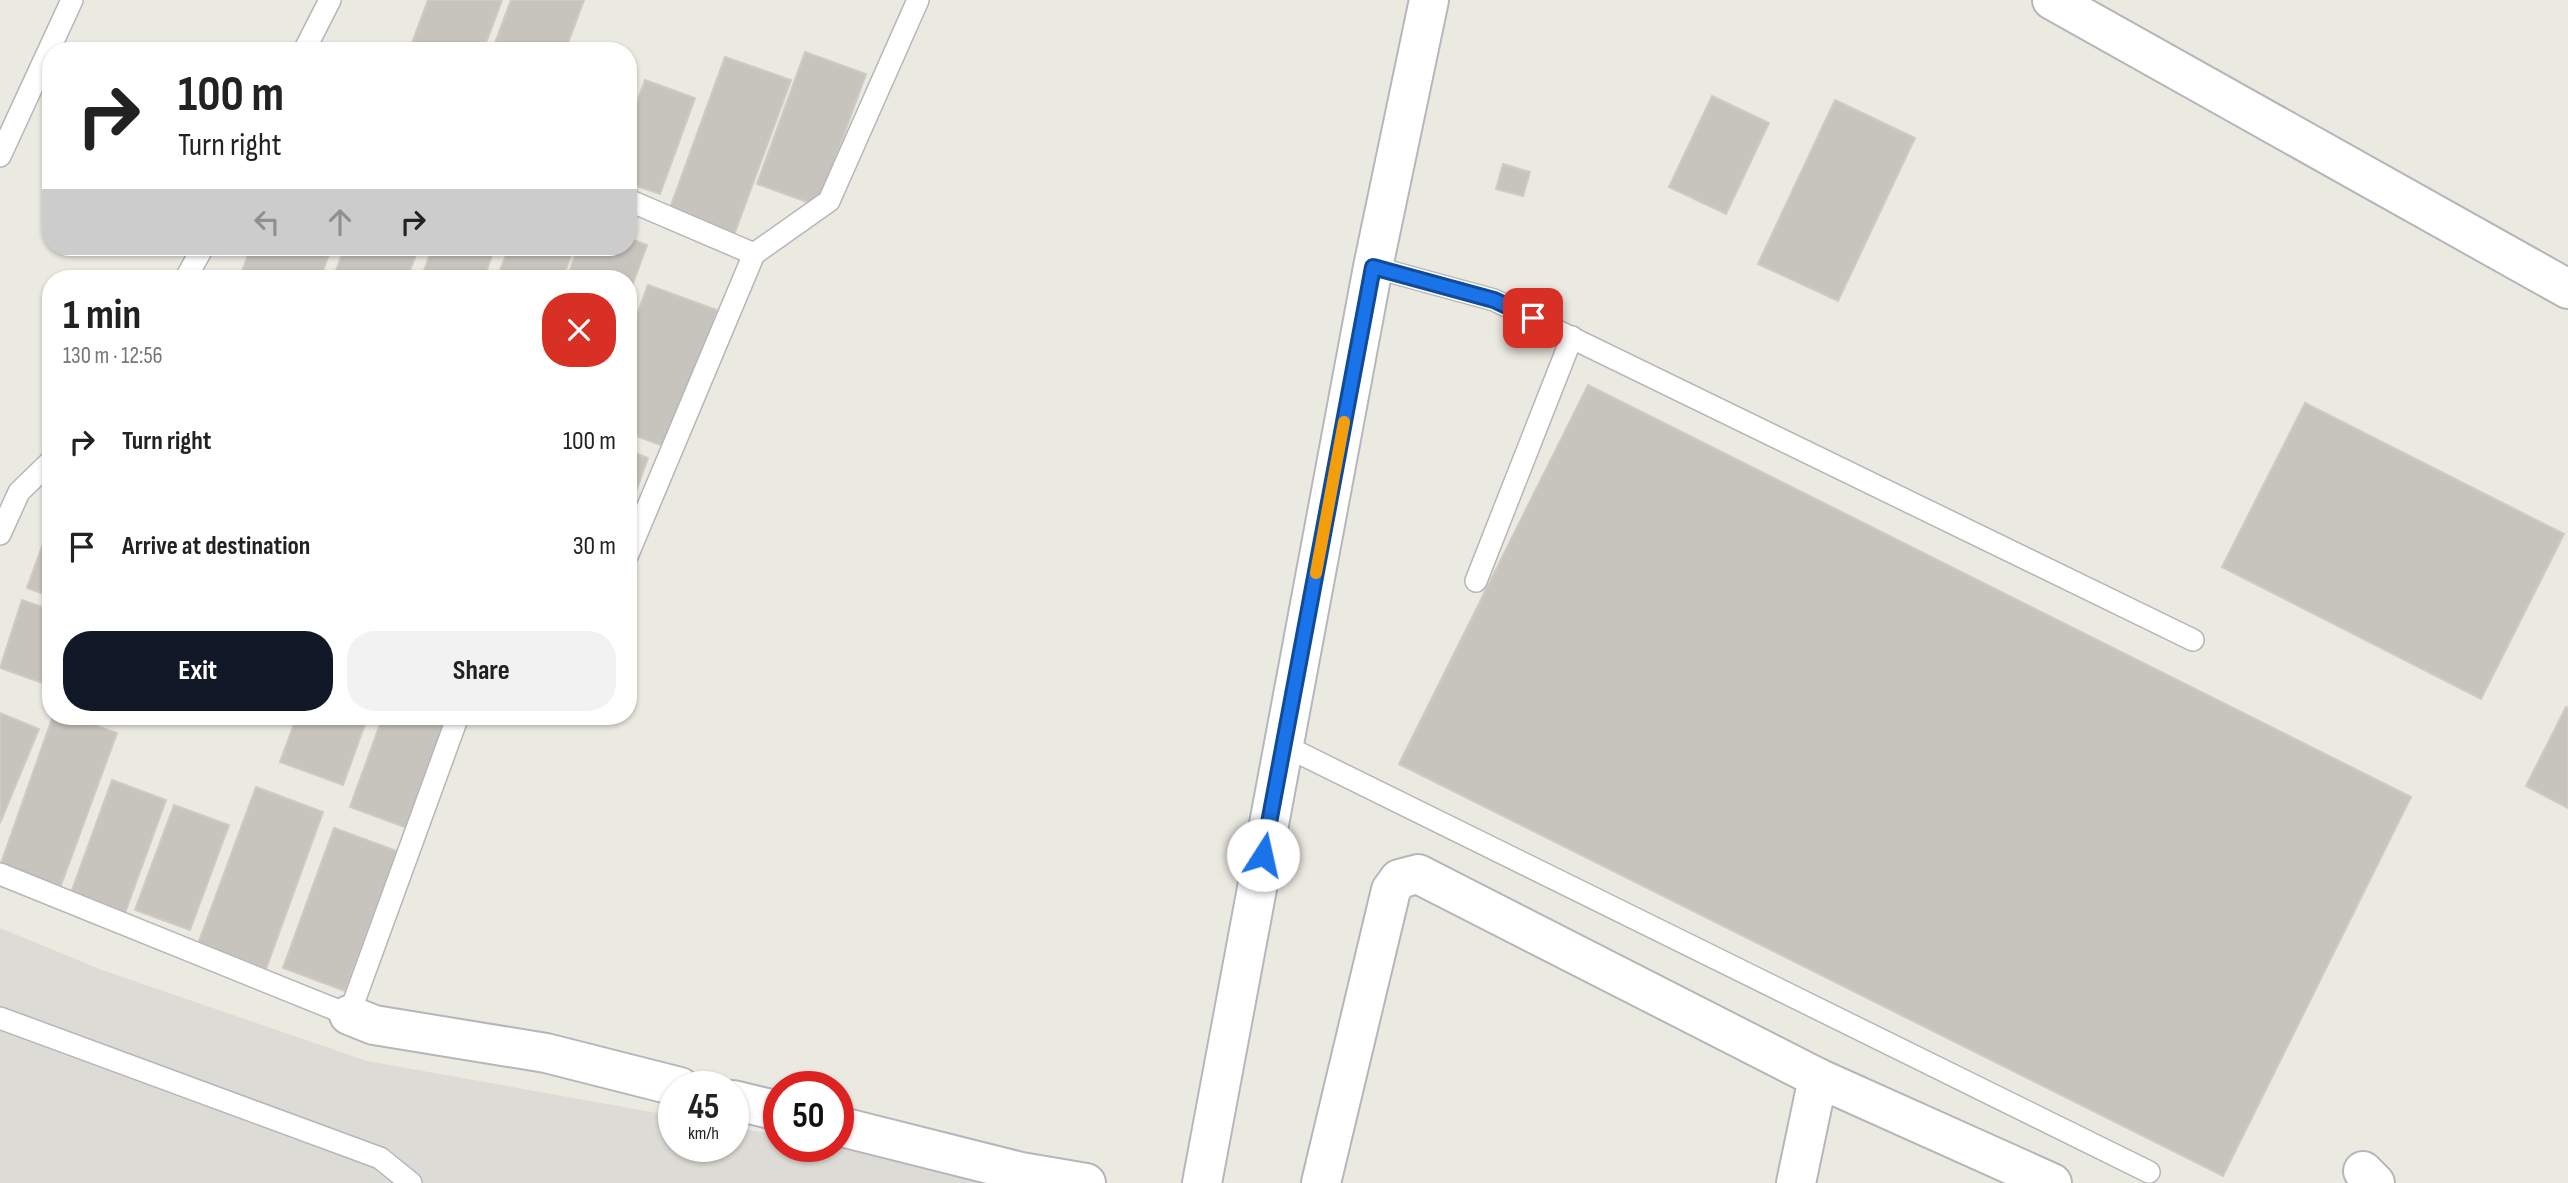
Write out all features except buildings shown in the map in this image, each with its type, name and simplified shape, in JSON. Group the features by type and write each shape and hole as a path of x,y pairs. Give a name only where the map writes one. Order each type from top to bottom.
{"street":[{"path":"1202,1183 1373,267 1429,0"},
{"path":"2052,0 2568,289"},
{"path":"1321,1183 1391,890 1399,879 1418,874 1818,1078 2052,1183"},
{"path":"349,1014 374,1025 546,1054 658,1082"},
{"path":"1796,1183 1818,1078"},
{"path":"854,1130 1021,1172 1086,1183"}],"lane":[{"path":"53,42 72,0"},
{"path":"309,42 330,0"},
{"path":"637,533 754,254 829,201 918,0"},
{"path":"0,156 42,65"},
{"path":"637,205 754,254"},
{"path":"1373,267 1494,300 2193,640"},
{"path":"1476,581 1572,337"},
{"path":"0,534 19,492 42,470"},
{"path":"0,874 349,1014 455,725"},
{"path":"1283,746 2149,1172"},
{"path":"0,1018 380,1158 411,1183"}],"shaded area":[{"path":"0,928 102,970 367,1061 658,1113 658,1162 749,1162 749,1130 763,1132 763,1162 854,1162 854,1149 1041,1183 0,1183"}],"slow traffic":[{"path":"1316,573 1344,422"}],"route":[{"path":"1263,855 1373,267 1494,300 1533,318"}]}
